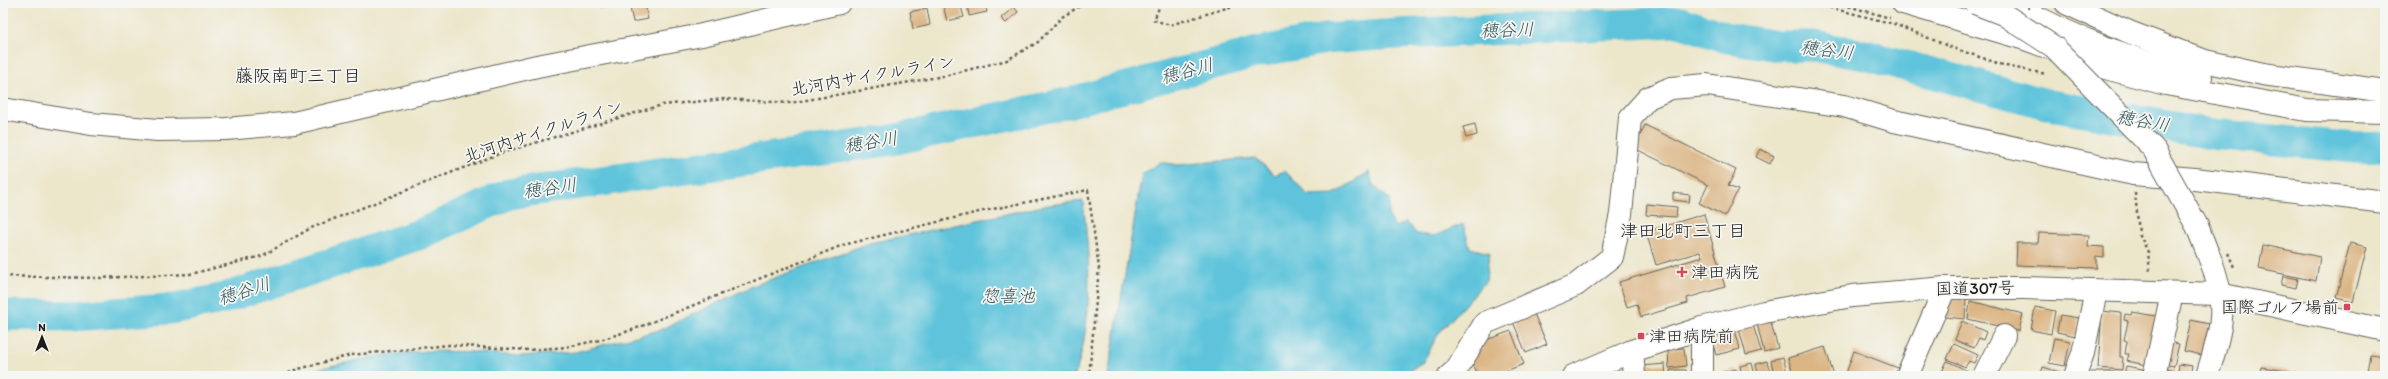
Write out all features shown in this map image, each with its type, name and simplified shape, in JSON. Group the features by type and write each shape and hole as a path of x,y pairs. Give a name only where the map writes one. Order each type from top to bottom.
{"main road":[{"path":"3,109 91,124 158,130 226,129 294,123 537,66 702,34 839,3"},
{"path":"1903,3 2025,39 2102,67 2166,84 2307,110 2384,105"},
{"path":"1975,3 2003,14 2054,47 2148,143 2197,226 2213,265 2219,294 2221,318 2207,376"},
{"path":"2012,3 2041,21 2181,72 2238,86 2384,105"},
{"path":"2066,3 2130,32 2205,61 2263,74 2384,105"},
{"path":"1449,376 1456,370 1484,323 1576,285 1612,257 1620,214 1630,118 1648,98 1671,88 1707,85 1844,106 1894,121 2133,174 2196,179 2385,202"},
{"path":"1907,376 1945,288"},
{"name":"国道307号","path":"1573,376 1632,350 1702,328 1764,312 1852,296 1945,288 2023,288 2219,294 2385,330"},
{"path":"2075,376 2083,353 2096,291"},
{"path":"2154,376 2162,293"},
{"path":"1702,328 1702,376"},
{"path":"1984,376 2004,336"},
{"path":"1632,350 1634,376"}],"path":[{"name":"北河内サイクルライン","path":"3,276 105,278 191,274 219,267 262,256 311,228 501,153 662,105 725,99 790,103 944,76 1007,60 1038,42 1062,17 1085,3"},
{"path":"1161,3 1154,20 1170,25 1243,3"},
{"path":"1812,3 1894,24 1960,51 2006,66 2046,74"},
{"path":"2133,174 2139,233 2148,252 2162,293"},
{"path":"283,376 295,370 351,355 449,345 528,350 566,346 600,340 632,330 843,246 983,211 1088,190 1099,268 1089,376"}],"water":[{"path":"1255,158 1275,175 1285,171 1308,195 1334,194 1369,172 1373,185 1390,200 1389,216 1395,227 1406,222 1417,234 1434,236 1463,224 1470,248 1489,253 1486,281 1439,333 1423,362 1401,376 1108,376 1142,174 1161,162 1177,165"},
{"name":"惣喜池","path":"1083,201 1089,268 1089,289 1085,332 1075,376 300,376 321,368 373,357 426,351 472,352 520,356 576,352 660,330 755,285 870,243 1048,205"}],"building":[{"path":"602,3 618,3 619,4 602,7"},
{"path":"960,3 964,17 947,21 943,5"},
{"path":"967,3 985,3 987,12 969,16"},
{"path":"645,4 648,19 633,22 630,8"},
{"path":"1014,7 1018,12 1006,23 1001,18"},
{"path":"927,8 930,25 913,29 910,12"},
{"path":"1475,124 1477,135 1466,138 1463,127"},
{"path":"1645,125 1736,170 1728,186 1738,190 1725,216 1699,203 1708,185 1634,148"},
{"path":"1760,149 1774,156 1770,164 1756,157"},
{"path":"1673,193 1690,195 1689,202 1673,200"},
{"path":"1647,204 1677,207 1676,217 1646,215"},
{"path":"1704,214 1725,287 1687,298 1688,303 1641,317 1637,304 1627,307 1619,282 1702,257 1700,252 1656,265 1646,232"},
{"path":"2039,233 2089,235 2088,246 2104,247 2104,257 2096,256 2096,268 2016,265 2017,243 2038,243"},
{"path":"2350,243 2367,247 2353,302 2336,298"},
{"path":"2263,245 2320,257 2316,281 2259,269"},
{"path":"2283,276 2298,279 2296,288 2281,285"},
{"path":"1951,299 1966,300 1965,319 1945,317 1946,309"},
{"path":"1970,301 2023,314 2019,331 1968,319"},
{"path":"2035,307 2055,311 2051,334 2031,330"},
{"path":"1532,309 1547,344 1526,353 1511,317"},
{"path":"2102,311 2121,313 2120,357 2123,357 2122,370 2098,368"},
{"path":"2132,312 2156,316 2151,366 2127,361 2129,354 2125,354 2127,341 2124,340 2128,321 2124,320 2125,314 2131,315"},
{"path":"2060,315 2079,318 2076,336 2057,332"},
{"path":"1770,320 1778,348 1764,352 1757,324"},
{"path":"2191,320 2209,324 2202,355 2184,351"},
{"path":"1962,321 1986,332 1983,340 1979,338 1974,348 1955,340"},
{"path":"1753,325 1761,351 1746,355 1739,329"},
{"path":"1735,330 1740,349 1716,355 1711,337"},
{"path":"1511,331 1524,364 1493,376 1478,376 1469,353 1483,348 1481,342"},
{"path":"2054,338 2070,341 2065,366 2049,363"},
{"path":"2166,341 2179,344 2174,366 2161,363"},
{"path":"1954,344 1978,355 1974,363 1969,361 1965,367 1947,359"},
{"path":"1825,347 1834,376 1794,376 1788,358"},
{"path":"1684,348 1686,366 1669,368 1668,349"},
{"path":"1854,351 1898,368 1895,376 1845,376"},
{"path":"2370,355 2385,357 2385,376 2366,376"},
{"path":"1783,357 1788,376 1774,376 1771,360"},
{"path":"1767,361 1771,376 1759,376 1756,364"},
{"path":"1947,361 1972,373 1970,376 1940,376"},
{"path":"1752,363 1755,376 1742,376 1740,366"},
{"path":"1665,364 1666,376 1642,376 1641,366"},
{"path":"2179,364 2192,366 2190,376 2177,376"},
{"path":"2126,366 2143,369 2141,376 2124,376"},
{"path":"2159,366 2175,370 2174,376 2157,376"},
{"path":"2043,367 2069,375 2040,376"},
{"path":"2261,367 2300,373 2299,376 2259,376"},
{"path":"1736,369 1738,376 1724,376 1723,372"},
{"path":"1670,370 1686,370 1687,376 1670,376"},
{"path":"2091,372 2113,372 2113,376 2091,376"}],"waterway":[{"name":"穂谷川","path":"3,315 72,316 170,309 221,299 418,235 509,194 887,141 1067,103 1258,52 1325,39 1397,34 1680,22 1728,38 1778,46 1814,46 1869,56 2050,105 2212,134 2356,148 2385,147"}],"place":[{"name":"津田病院","path":"1682,272"},
{"name":"国際ゴルフ場前","path":"2347,307"},
{"name":"津田病院前","path":"1641,336"}],"district":[{"name":"藤阪南町三丁目","path":"298,76"},
{"name":"津田北町三丁目","path":"1683,231"}]}
